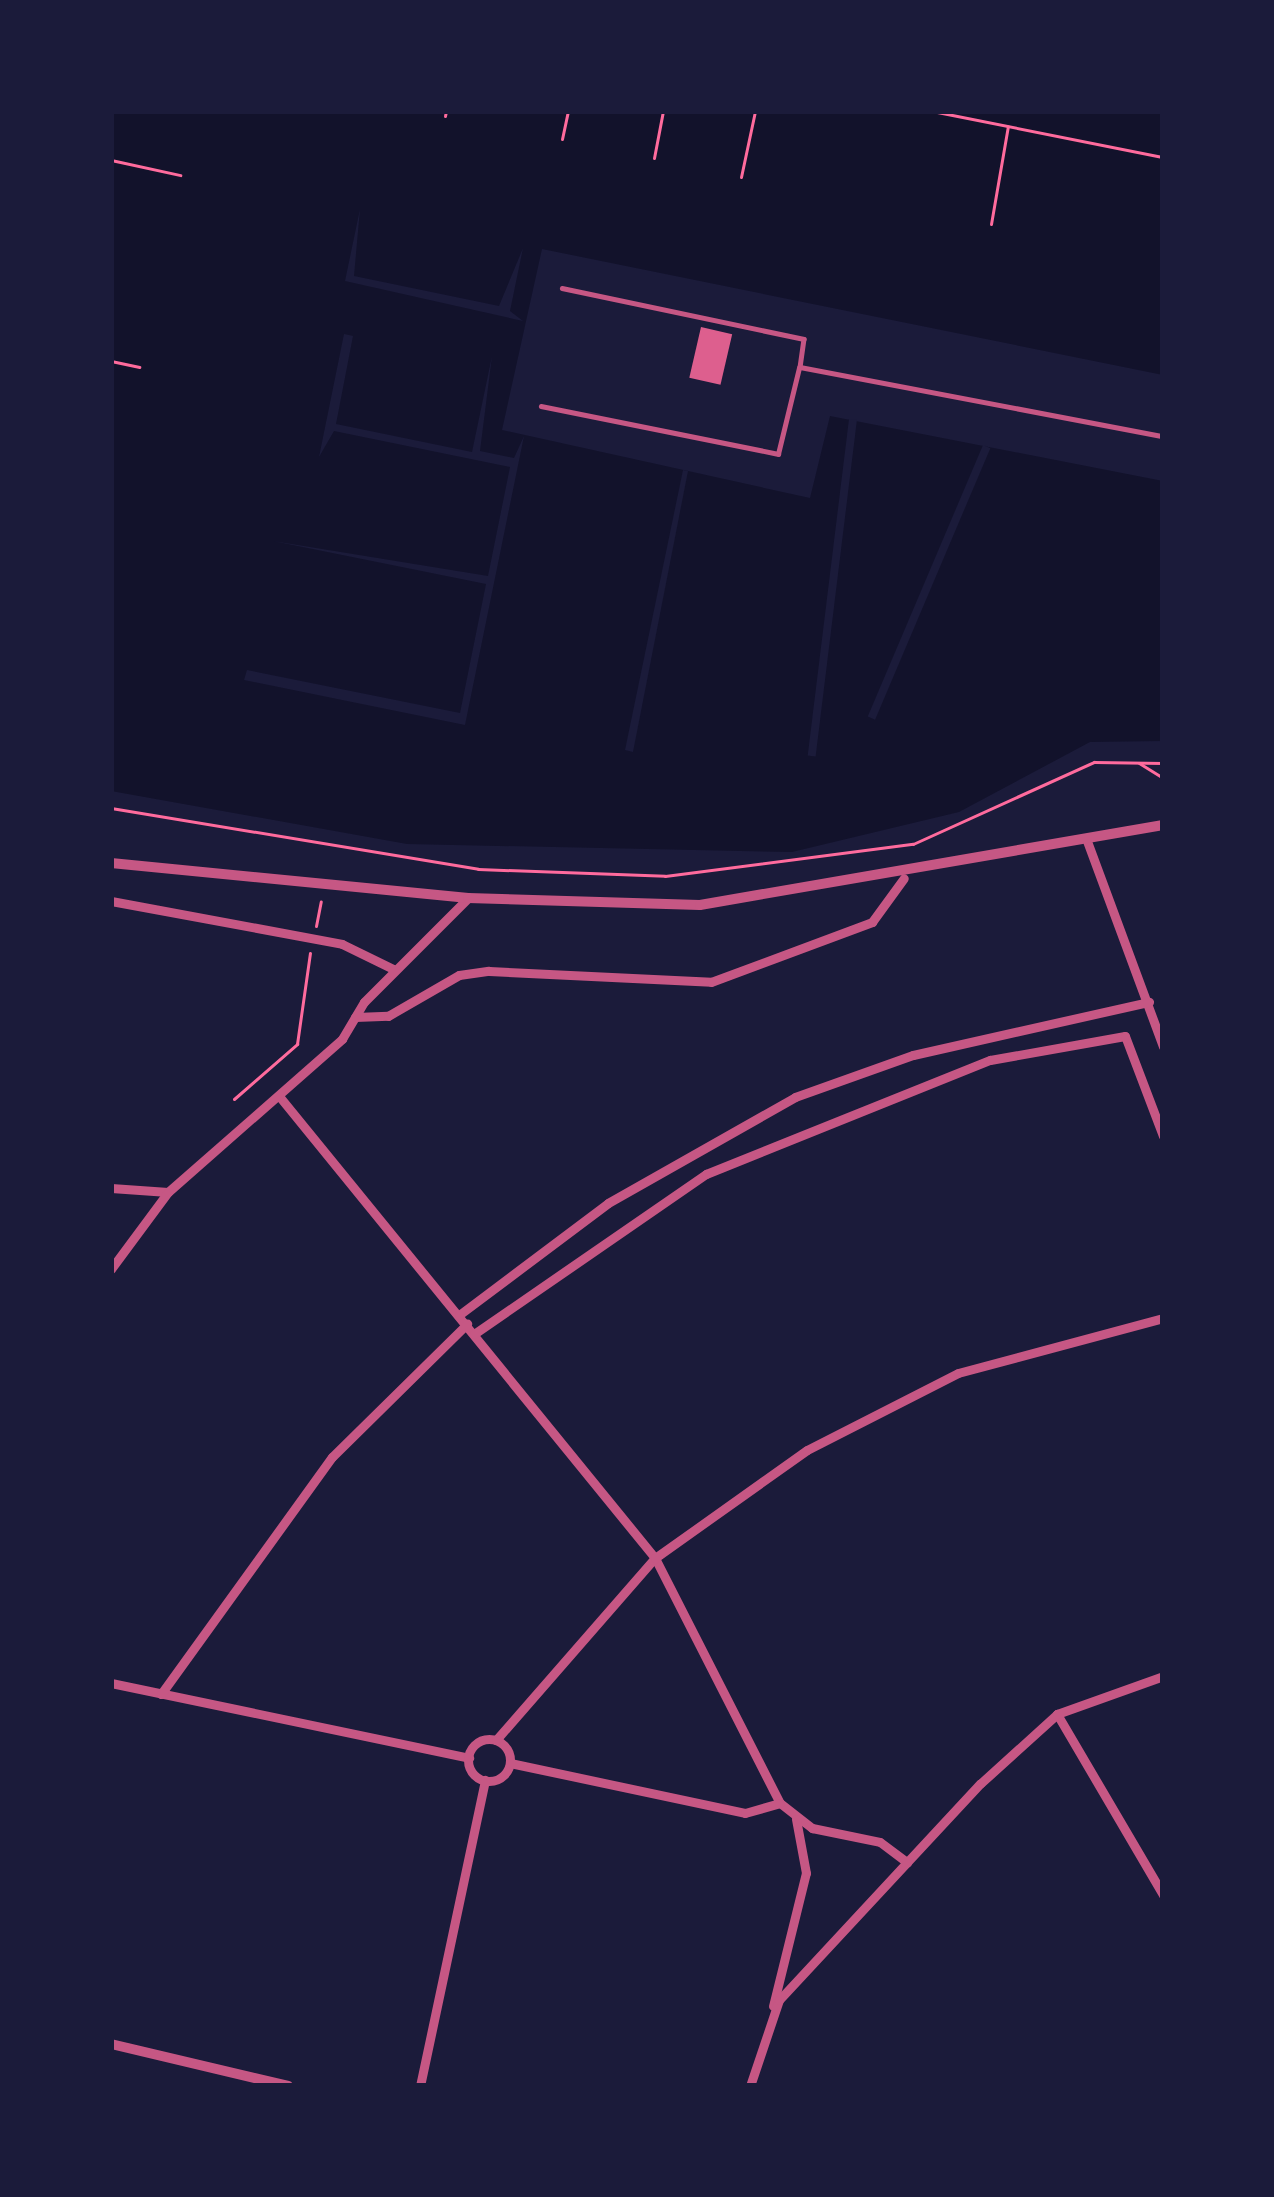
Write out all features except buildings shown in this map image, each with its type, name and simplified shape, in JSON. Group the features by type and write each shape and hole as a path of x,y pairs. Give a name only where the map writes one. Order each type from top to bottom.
{"street":[{"path":"111,863 468,898 700,905 904,878 1163,825"},
{"path":"1087,842 1163,1046"},
{"path":"355,1017 388,1016 459,975 489,971 711,982 872,922 904,878"},
{"path":"111,1269 168,1192 279,1096 355,1017 393,969 468,898"},
{"path":"111,901 314,940 393,969"},
{"path":"161,1694 332,1457 467,1324 608,1203 795,1097 901,1059 1149,1002"},
{"path":"467,1324 626,1221 786,1134 990,1060 1125,1036 1163,1136"},
{"path":"279,1096 655,1558 780,1802 796,1819 880,1842 907,1862"},
{"path":"111,1188 168,1192"},
{"path":"469,1758 496,1740 655,1558 885,1406 1038,1346 1163,1318"},
{"path":"772,2011 907,1862 1057,1714 1163,1676"},
{"path":"111,1683 469,1758 485,1780"},
{"path":"1057,1714 1163,1895"},
{"path":"496,1740 510,1763"},
{"path":"420,2086 485,1780 510,1763 745,1813 780,1802"},
{"path":"750,2086 806,1873 796,1819"},
{"path":"111,2044 288,2086"}],"lane":[{"path":"541,406 778,454 800,367 804,339 562,287"},
{"path":"800,367 1163,436"}],"path":[{"path":"562,140 568,111"},
{"path":"654,158 663,111"},
{"path":"741,177 755,111"},
{"path":"932,111 1163,157"},
{"path":"981,121 982,111"},
{"path":"991,224 1008,126"},
{"path":"111,160 180,175"},
{"path":"111,361 140,367"},
{"path":"111,808 478,869 665,876 914,844 1094,762 1163,763"},
{"path":"1138,762 1163,778"},
{"path":"234,1099 297,1044 323,887"}],"shaded area":[{"path":"111,111 1163,111 1163,375 542,249 502,430 810,498 830,416 1163,481 1163,741 1090,742 959,812 792,852 407,844 111,791"}],"pier":[{"path":"360,209 354,276 499,306 523,248 510,311 523,321 345,281"},
{"path":"344,334 353,336 336,424 472,452 492,356 480,451 514,458 524,436 465,725 244,680 247,670 460,713 486,584 273,541 488,576 510,467 334,431 319,457"},
{"path":"849,419 857,420 816,756 808,755"},
{"path":"983,445 990,448 875,720 868,717"},
{"path":"683,470 688,471 633,752 625,750"}]}
